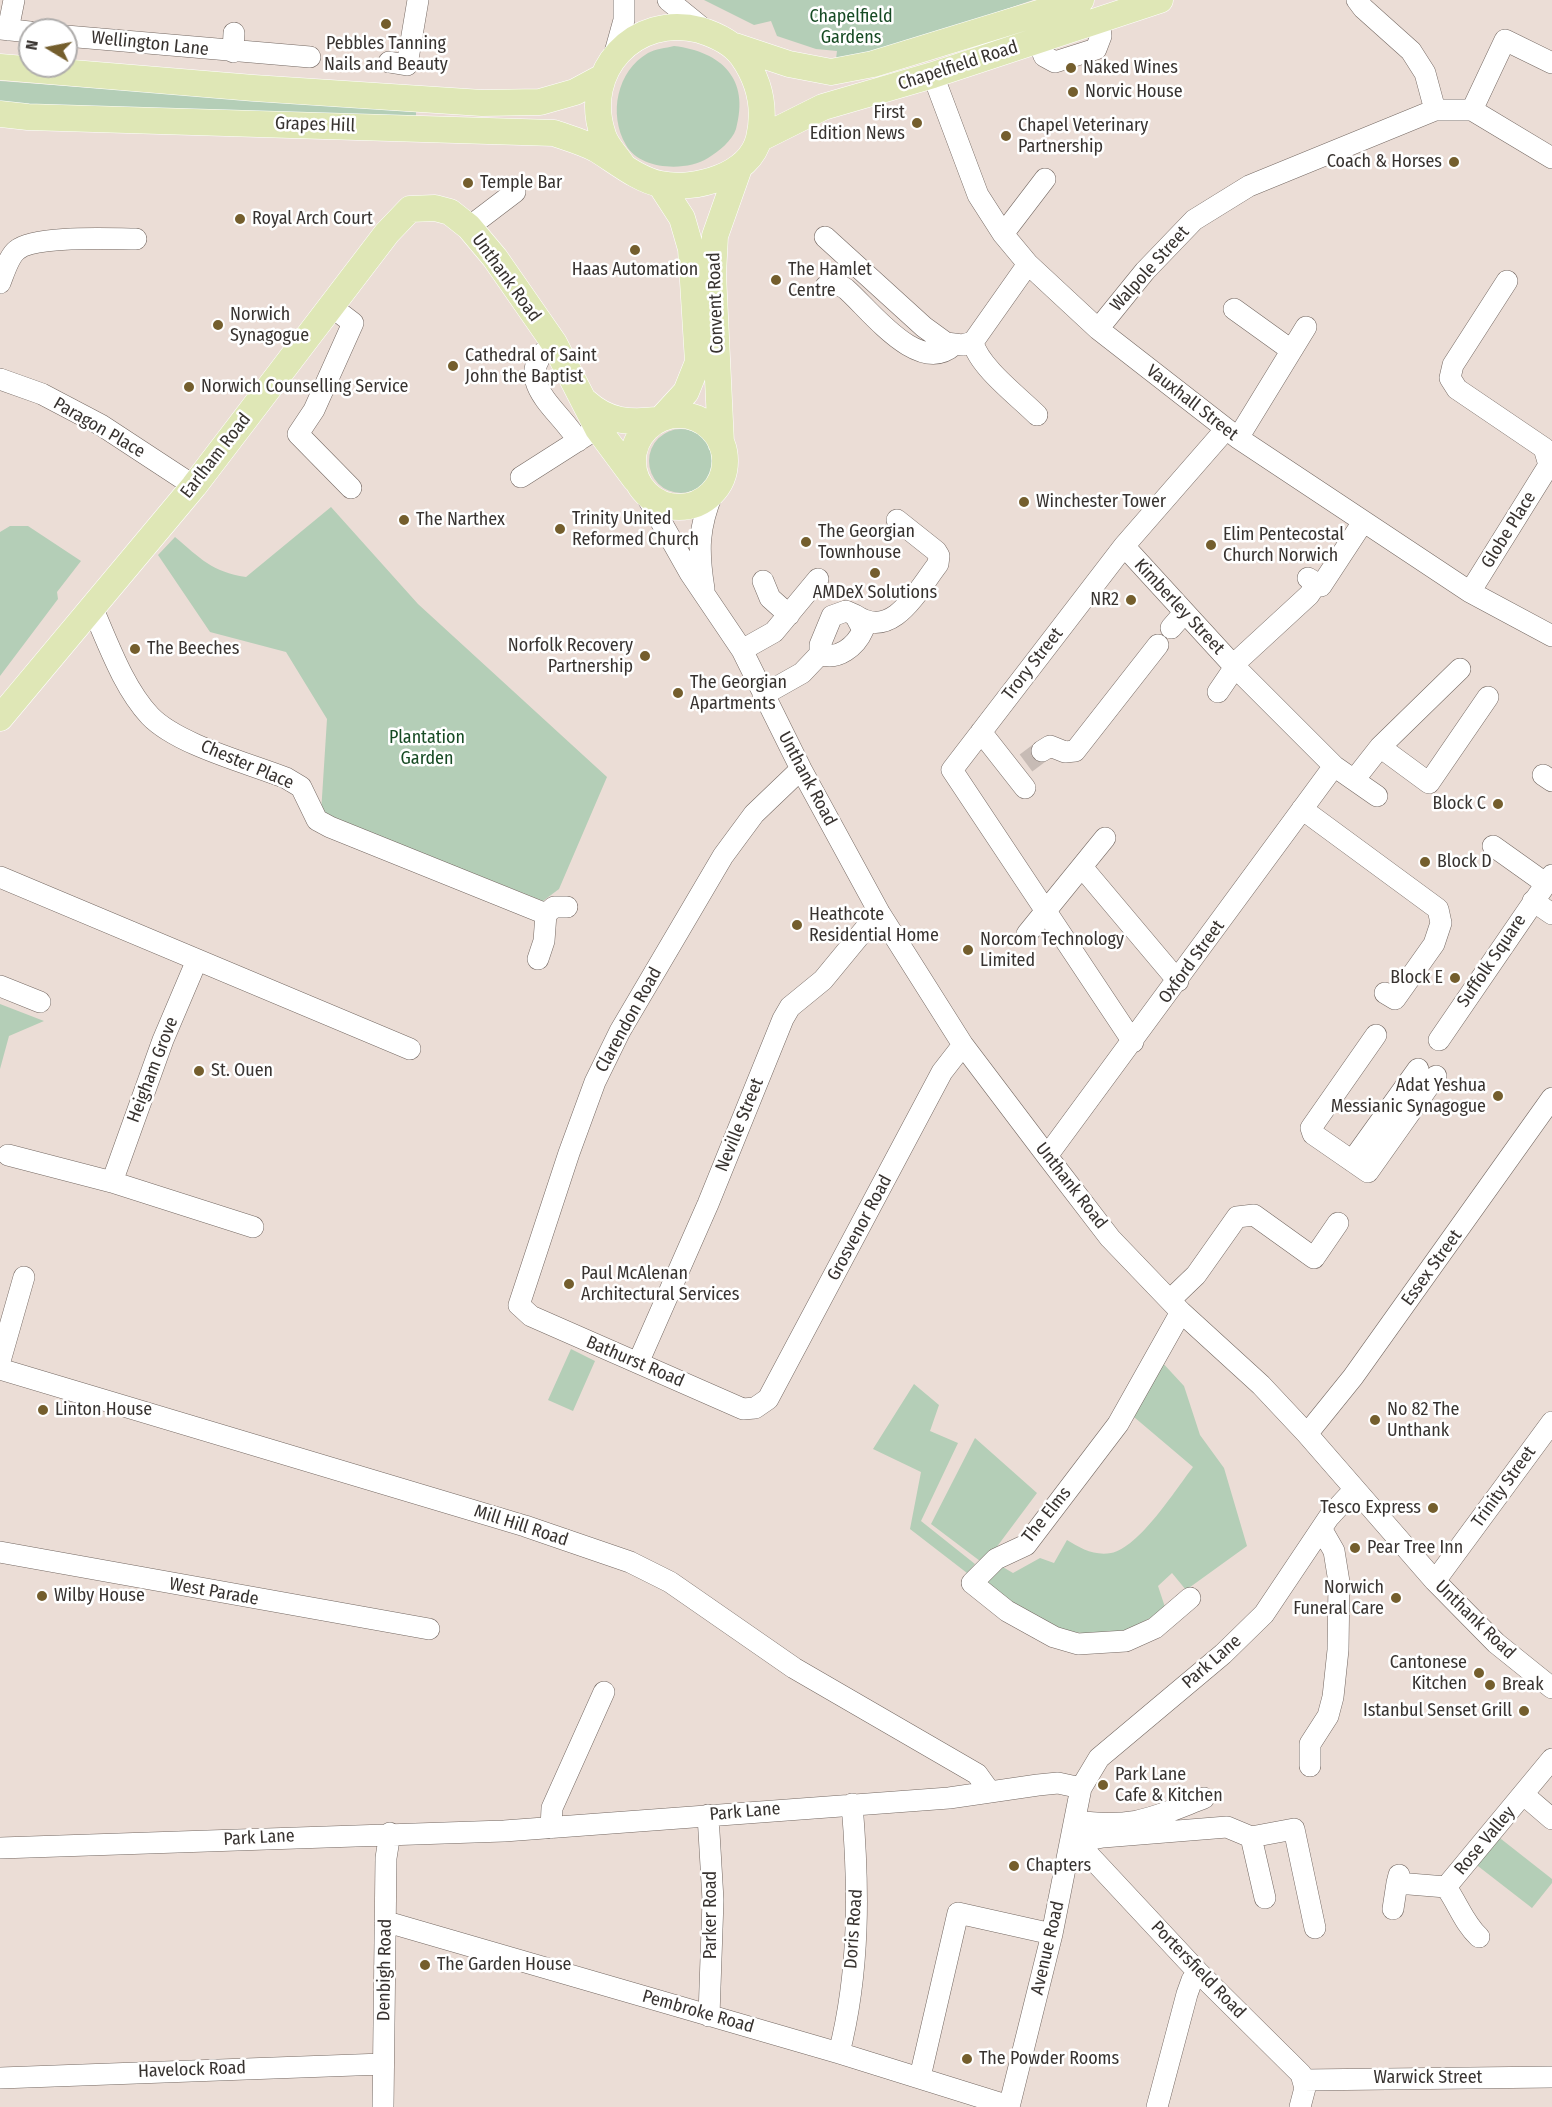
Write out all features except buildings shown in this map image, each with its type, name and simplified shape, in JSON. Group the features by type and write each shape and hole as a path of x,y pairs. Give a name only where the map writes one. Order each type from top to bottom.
{"main road":[{"name":"Chapelfield Road","path":"735,46 796,66 831,72 873,64 1080,0"},
{"name":"Chapelfield Road","path":"759,139 824,107 933,75 1160,0"},
{"path":"658,28 692,28 709,33 735,46 752,69 760,89 759,139 751,156 739,168 719,179 686,184 660,184 623,166 603,136 599,104 601,78 614,56 632,41 658,28"},
{"name":"Grapes Hill","path":"0,67 253,88 482,103 540,102 575,92 601,78"},
{"name":"Grapes Hill","path":"0,114 28,117 554,133 594,148 623,166"},
{"name":"Convent Road","path":"722,443 714,274 715,236 739,168"},
{"name":"Convent Road","path":"660,184 682,218 692,249 698,362 686,392 660,419"},
{"name":"Earlham Road","path":"0,718 194,486 402,216 418,207 435,208"},
{"name":"Unthank Road","path":"435,208 450,212 469,227 495,258 554,344 579,395 588,435 641,487"},
{"name":"Unthank Road","path":"579,395 597,411 614,420 660,419"},
{"path":"675,415 694,417 709,426 722,443 725,463 722,479 713,492 696,505 681,508 656,503 641,487 632,455 643,431 660,419 675,415"}],"street":[{"path":"4,30 14,0"},
{"path":"389,62 407,65 418,0"},
{"path":"614,56 624,10 634,0"},
{"path":"668,0 709,33"},
{"path":"1358,0 1411,51 1425,73 1435,110 1472,110 1552,158"},
{"name":"Wellington Lane","path":"78,36 234,42 310,57"},
{"path":"1472,110 1505,40 1552,63"},
{"name":"Vauxhall Street","path":"933,75 978,195 1003,234 1028,264 1098,329 1232,434 1470,592 1552,636"},
{"name":"Walpole Street","path":"1098,329 1167,246 1203,214 1249,186 1435,110"},
{"path":"1003,234 1046,179"},
{"path":"469,227 515,192"},
{"path":"825,237 931,332 963,343 975,352 1037,415"},
{"path":"0,282 16,251 24,246 63,239 136,238"},
{"path":"931,332 926,339 918,340 845,276 825,273 821,283 838,284 846,289 914,351 930,356 944,353 963,343 1028,264"},
{"name":"Globe Place","path":"1470,592 1549,465 1544,448 1457,389 1450,378 1453,365 1508,281"},
{"path":"332,307 353,323 314,410 298,434 351,488"},
{"path":"1234,309 1291,350"},
{"name":"Trory Street","path":"1133,1042 954,776 954,765 1124,546 1232,434 1306,327"},
{"path":"554,344 541,353 537,364 538,390 550,408 571,428 588,435"},
{"name":"Paragon Place","path":"0,379 42,394 101,424 194,486"},
{"path":"520,477 588,435"},
{"name":"Unthank Road","path":"641,487 662,527 742,650 801,769 879,912 963,1045 1047,1156 1110,1238 1175,1306 1261,1385 1307,1434 1435,1581 1496,1643 1552,1688"},
{"name":"Unthank Road","path":"705,595 698,553 701,526 713,492"},
{"path":"763,694 802,673 820,654 820,645 832,616 846,611 867,623 883,623 900,611 938,564 939,556 936,551 897,520"},
{"path":"1234,666 1309,595 1311,580 1321,586 1363,522"},
{"name":"Kimberley Street","path":"1124,546 1178,621 1234,666 1334,766 1377,796"},
{"path":"742,650 774,632 818,579"},
{"path":"763,581 770,598 789,615"},
{"name":"Chester Place","path":"92,607 128,685 150,716 174,735 286,778 300,787 317,820 330,827 546,914"},
{"path":"820,654 828,657 837,656 858,642 863,630 855,615"},
{"path":"981,732 1027,769 1050,746 1065,752 1075,751 1158,645"},
{"name":"Kimberley Street","path":"1218,692 1234,666"},
{"path":"1354,780 1380,747 1460,669"},
{"path":"1380,747 1429,783 1488,697"},
{"name":"Oxford Street","path":"1047,1156 1334,766"},
{"name":"Clarendon Road","path":"519,1305 595,1082 620,1031 723,856 754,814 801,769"},
{"path":"1302,809 1437,909 1441,922 1434,944 1395,999 1385,993"},
{"path":"1027,934 1105,838"},
{"name":"Suffolk Square","path":"1438,1040 1549,879 1493,846"},
{"path":"1082,867 1171,976 1178,981"},
{"path":"0,877 410,1050"},
{"path":"1533,901 1552,914"},
{"path":"538,959 544,941 546,914 554,907 567,907"},
{"name":"Neville Street","path":"638,1364 708,1204 783,1019 790,1007 823,980 879,912"},
{"name":"Heigham Grove","path":"112,1182 162,1040 197,960"},
{"path":"0,986 40,1002"},
{"path":"1376,1035 1312,1124 1313,1134 1368,1172 1427,1073"},
{"name":"Grosvenor Road","path":"755,1408 768,1399 942,1072 963,1045"},
{"name":"Essex Street","path":"1307,1434 1360,1367 1552,1098"},
{"path":"8,1155 112,1182 253,1227"},
{"path":"1175,1306 1237,1217 1254,1215 1314,1258 1338,1223"},
{"path":"0,1361 24,1277"},
{"name":"Bathurst Road","path":"519,1305 531,1316 638,1364 743,1409 755,1408"},
{"name":"The Elms","path":"1175,1306 1118,1424 1026,1545 996,1559 972,1583 1006,1611 1054,1637 1078,1644 1126,1641 1155,1628 1181,1597"},
{"name":"Mill Hill Road","path":"0,1369 525,1526 630,1562 670,1582 794,1668 977,1774 990,1792"},
{"name":"Trinity Street","path":"1435,1581 1552,1422"},
{"name":"Park Lane","path":"0,1848 551,1828 990,1792 1058,1783 1081,1788 1099,1758 1223,1654 1264,1614 1329,1517 1354,1490"},
{"path":"1310,1766 1310,1744 1328,1716 1333,1697 1338,1650 1339,1582 1334,1551 1322,1530"},
{"name":"West Parade","path":"0,1552 429,1629"},
{"path":"551,1828 552,1808 604,1692"},
{"name":"Rose Valley","path":"1393,1909 1398,1879 1449,1892 1552,1759"},
{"name":"Avenue Road","path":"1009,2107 1052,1934 1081,1788"},
{"name":"Rose Valley","path":"1524,1795 1552,1819"},
{"path":"1075,1821 1104,1825 1139,1823 1204,1798"},
{"name":"Doris Road","path":"839,2053 854,1959 858,1897 852,1804"},
{"name":"Parker Road","path":"708,1815 713,1900 709,2016"},
{"path":"1071,1843 1103,1837 1227,1827 1251,1837 1294,1828 1315,1928"},
{"name":"Denbigh Road","path":"383,2107 386,1858 390,1833"},
{"path":"1251,1837 1265,1898"},
{"name":"Portersfield Road","path":"1071,1843 1088,1854 1304,2080"},
{"path":"1449,1892 1466,1925 1479,1937"},
{"path":"920,2078 958,1913 1052,1934"},
{"name":"Pembroke Road","path":"386,1924 394,1924 839,2053 1009,2107"},
{"path":"1157,2107 1187,1994 1198,1971"},
{"name":"Havelock Road","path":"0,2079 383,2064"},
{"name":"Warwick Street","path":"1304,2080 1552,2077"},
{"path":"1300,2107 1304,2080"}],"green space":[{"name":"Chapelfield Gardens","path":"704,0 1033,0 910,42 836,59 837,51 816,49 777,36 771,21 754,25"},
{"path":"674,46 706,54 718,62 735,82 739,96 736,129 728,142 708,158 676,167 652,164 633,153 626,145 617,120 619,94 629,71 648,53"},
{"path":"0,81 416,112 416,117 0,104"},
{"path":"681,429 693,431 704,438 711,449 713,461 711,473 704,484 693,491 681,493 669,491 658,484 651,473 649,461 651,449 658,438 669,431"},
{"name":"Plantation Garden","path":"331,507 418,604 607,777 559,889 543,901 321,813 327,719 286,652 210,632 158,555 175,537 199,558 215,568 246,577"},
{"path":"10,526 28,526 81,561 57,592 58,599 0,676 0,532"},
{"path":"0,1004 44,1021 9,1036 0,1069"},
{"path":"571,1349 595,1361 573,1411 548,1400"},
{"path":"1160,1360 1184,1386 1200,1435 1224,1468 1247,1546 1186,1590 1172,1573 1158,1586 1166,1610 1115,1636 1051,1630 980,1586 1001,1566 1013,1573 1040,1558 1054,1563 1067,1540 1099,1553 1111,1553 1122,1549 1133,1541 1156,1516 1193,1467 1134,1417"},
{"path":"914,1384 939,1405 930,1431 958,1443 921,1521 975,1564 967,1573 910,1529 921,1472 873,1449"},
{"path":"975,1438 1037,1493 984,1564 931,1524"},
{"path":"1496,1835 1552,1879 1552,1883 1532,1908 1474,1863"}],"tunnel":[{"path":"1026,763 1042,751"}],"place":[{"name":"Pebbles Tanning Nails and Beauty","path":"386,24"},
{"name":"Naked Wines","path":"1071,68"},
{"name":"Norvic House","path":"1073,92"},
{"name":"First Edition News","path":"917,123"},
{"name":"Chapel Veterinary Partnership","path":"1006,136"},
{"name":"Coach & Horses","path":"1454,162"},
{"name":"Temple Bar","path":"468,183"},
{"name":"Royal Arch Court","path":"240,219"},
{"name":"Haas Automation","path":"635,250"},
{"name":"The Hamlet Centre","path":"776,280"},
{"name":"Norwich Synagogue","path":"218,325"},
{"name":"Cathedral of Saint John the Baptist","path":"453,366"},
{"name":"Norwich Counselling Service","path":"189,387"},
{"name":"Winchester Tower","path":"1024,502"},
{"name":"The Narthex","path":"404,520"},
{"name":"Trinity United Reformed Church","path":"560,529"},
{"name":"The Georgian Townhouse","path":"806,542"},
{"name":"Elim Pentecostal Church Norwich","path":"1211,545"},
{"name":"AMDeX Solutions","path":"875,573"},
{"name":"NR2","path":"1131,600"},
{"name":"The Beeches","path":"135,649"},
{"name":"Norfolk Recovery Partnership","path":"645,656"},
{"name":"The Georgian Apartments","path":"678,693"},
{"name":"Block C","path":"1498,804"},
{"name":"Block D","path":"1425,862"},
{"name":"Heathcote Residential Home","path":"797,925"},
{"name":"Norcom Technology Limited","path":"968,950"},
{"name":"Block E","path":"1455,978"},
{"name":"St. Ouen","path":"199,1071"},
{"name":"Adat Yeshua Messianic Synagogue","path":"1498,1096"},
{"name":"Paul McAlenan Architectural Services","path":"569,1284"},
{"name":"Linton House","path":"43,1410"},
{"name":"No 82 The Unthank","path":"1375,1420"},
{"name":"Tesco Express","path":"1433,1508"},
{"name":"Pear Tree Inn","path":"1355,1548"},
{"name":"Wilby House","path":"42,1596"},
{"name":"Norwich Funeral Care","path":"1396,1598"},
{"name":"Cantonese Kitchen","path":"1479,1673"},
{"name":"Break","path":"1490,1685"},
{"name":"Istanbul Senset Grill","path":"1524,1711"},
{"name":"Park Lane Cafe & Kitchen","path":"1103,1785"},
{"name":"Chapters","path":"1014,1866"},
{"name":"The Garden House","path":"425,1965"},
{"name":"The Powder Rooms","path":"967,2059"}]}
